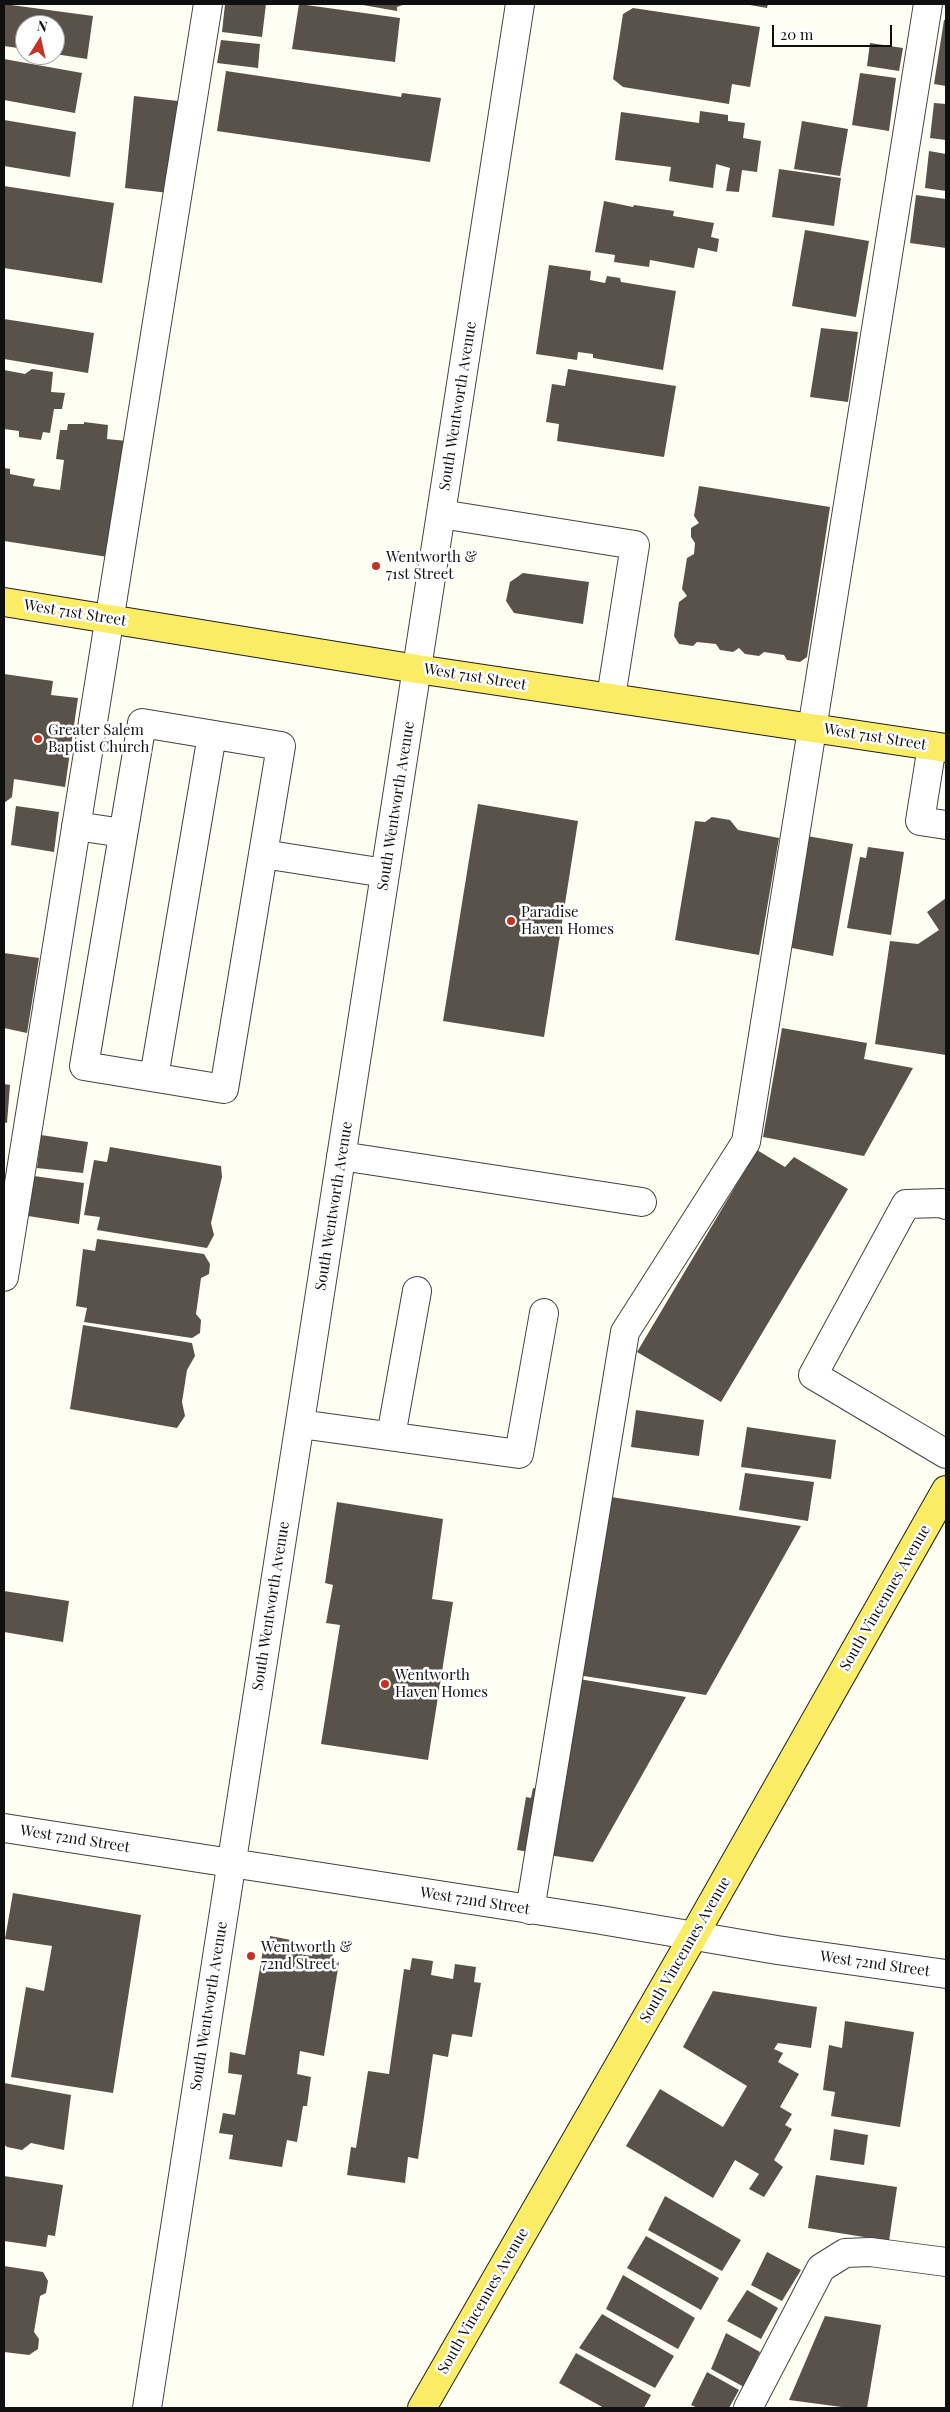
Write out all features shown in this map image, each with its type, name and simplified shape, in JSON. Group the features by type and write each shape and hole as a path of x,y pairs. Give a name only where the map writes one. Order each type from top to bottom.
{"main road":[{"name":"West 71st Street","path":"4,602 417,668 939,747"},
{"name":"South Vincennes Avenue","path":"422,2408 694,1935 946,1490"}],"street":[{"path":"4,1277 208,4"},
{"name":"South Wentworth Avenue","path":"147,2408 520,4"},
{"path":"530,1910 625,1332 746,1142 928,4"},
{"path":"441,514 636,545 611,697"},
{"path":"142,723 281,746 224,1089 84,1066 123,833 142,723"},
{"path":"154,1077 212,735"},
{"path":"939,747 920,821 946,825"},
{"path":"76,826 123,833"},
{"path":"263,854 385,873"},
{"path":"342,1156 642,1202"},
{"path":"946,1204 906,1204 813,1375 946,1454"},
{"path":"391,1436 417,1291"},
{"path":"300,1424 519,1454 544,1313"},
{"name":"West 72nd Street","path":"4,1828 694,1935 777,1950 946,1974"},
{"path":"748,2408 821,2268 845,2253 870,2252 946,2262"}],"building":[{"path":"4,4 93,16 87,59 65,56 65,15 15,15 15,48 4,46"},
{"path":"225,4 266,4 262,37 222,32"},
{"path":"299,4 400,18 395,62 292,49"},
{"path":"357,4 405,4 397,7 397,11"},
{"path":"744,4 768,4 767,8"},
{"path":"633,8 760,27 750,87 732,84 729,104 623,87 613,79 623,14"},
{"path":"944,20 946,20 946,86 934,84"},
{"path":"221,40 260,44 258,68 217,63"},
{"path":"870,43 903,48 899,71 867,66"},
{"path":"4,59 15,61 15,65 37,65 82,73 75,113 4,100"},
{"path":"226,71 401,97 402,93 441,98 430,162 217,131"},
{"path":"860,73 896,78 889,131 852,125"},
{"path":"134,96 178,101 169,193 125,188"},
{"path":"934,103 946,104 946,140 930,138"},
{"path":"700,111 728,115 728,121 745,123 743,138 761,141 757,172 742,170 739,192 726,191 730,168 716,164 713,188 669,181 671,167 615,160 621,112 699,123"},
{"path":"4,120 76,132 70,177 4,166"},
{"path":"802,121 848,129 840,176 794,169"},
{"path":"929,151 946,154 946,191 925,188"},
{"path":"779,169 841,178 834,226 772,217"},
{"path":"4,186 114,203 102,283 4,268"},
{"path":"916,195 946,199 946,248 910,243"},
{"path":"604,201 633,207 634,205 674,211 673,216 714,223 711,237 719,239 717,252 698,248 694,268 650,260 649,267 614,262 615,255 595,252"},
{"path":"805,230 869,241 856,317 792,306"},
{"path":"549,265 591,271 590,280 605,283 607,276 620,278 621,282 676,291 663,370 593,358 593,354 578,352 577,360 536,354"},
{"path":"4,319 94,333 88,373 4,359"},
{"path":"821,328 858,332 848,402 810,397"},
{"path":"32,369 53,372 51,392 65,393 62,409 54,409 50,433 43,432 41,440 19,437 19,431 4,429 4,370 25,374"},
{"path":"568,369 676,386 664,457 557,441 559,424 546,422 552,384 565,386"},
{"path":"84,422 108,425 107,439 127,441 108,557 4,541 4,468 10,469 10,474 35,479 33,486 60,490 64,460 56,459 60,430 67,430 68,424 84,424"},
{"path":"699,486 830,507 807,657 800,662 787,660 784,655 764,652 759,656 745,654 739,648 733,652 720,650 716,644 697,642 693,646 679,644 674,636 679,602 687,596 682,589 687,558 694,554 695,543 691,537 691,528 699,523 694,516"},
{"path":"523,573 589,582 583,624 514,613 506,601 510,582"},
{"name":"Greater Salem Baptist Church","path":"4,674 53,681 51,695 78,698 65,787 14,779 12,797 4,803"},
{"name":"Paradise Haven Homes","path":"478,804 578,821 544,1037 443,1021"},
{"path":"16,806 59,812 54,852 11,845"},
{"path":"712,817 730,820 738,830 779,838 759,955 675,940 695,821 705,822"},
{"path":"807,836 853,844 833,956 787,947"},
{"path":"868,847 904,852 891,935 847,928 860,857 866,858"},
{"path":"946,898 946,1055 875,1044 890,941 918,944 939,930 927,912"},
{"path":"4,953 39,958 27,1033 4,1028"},
{"path":"782,1028 867,1043 864,1059 913,1068 864,1156 763,1137"},
{"path":"4,1084 10,1085 7,1123 4,1122"},
{"path":"41,1135 88,1142 83,1173 37,1168"},
{"path":"110,1147 221,1166 222,1177 211,1223 214,1235 207,1248 97,1230 100,1217 84,1215 94,1160 107,1162"},
{"path":"757,1150 785,1167 794,1157 848,1189 721,1402 637,1352"},
{"path":"34,1176 84,1183 79,1224 28,1216"},
{"path":"97,1239 204,1254 210,1264 209,1274 201,1278 196,1314 201,1320 200,1333 192,1338 84,1322 87,1308 76,1306 83,1249 95,1251"},
{"path":"83,1325 192,1343 195,1356 187,1370 182,1402 185,1416 177,1428 70,1409"},
{"path":"636,1410 704,1420 699,1456 631,1447"},
{"path":"747,1427 836,1440 831,1479 741,1467"},
{"path":"745,1473 814,1482 808,1521 739,1510"},
{"path":"598,1495 801,1526 706,1695 571,1674"},
{"name":"Wentworth Haven Homes","path":"337,1502 443,1519 432,1599 453,1602 428,1760 321,1744 340,1625 326,1623 333,1585 325,1583"},
{"path":"4,1591 69,1601 63,1642 4,1632"},
{"path":"579,1679 686,1697 593,1862 517,1850 526,1797 531,1798 533,1788 550,1791"},
{"path":"13,1893 141,1915 113,2093 11,2077 26,1987 44,1991 52,1946 5,1939"},
{"path":"270,1936 291,1940 289,1952 312,1956 315,1944 334,1947 332,1961 339,1962 324,2056 300,2051 297,2074 311,2077 307,2106 303,2106 297,2142 287,2140 282,2167 229,2159 233,2135 219,2133 223,2113 235,2115 242,2075 228,2073 230,2052 245,2055 263,1950 269,1950"},
{"path":"412,1958 433,1961 431,1975 453,1979 455,1964 476,1967 474,1982 481,1983 472,2037 452,2034 448,2057 433,2054 418,2159 408,2157 405,2183 347,2175 351,2147 356,2148 368,2071 389,2074 404,1969 410,1970"},
{"path":"713,1991 817,2007 811,2048 778,2043 774,2049 783,2053 778,2062 799,2074 780,2107 792,2114 785,2125 792,2129 774,2160 783,2167 764,2197 749,2189 759,2174 735,2160 713,2198 626,2146 660,2089 723,2127 747,2086 683,2047"},
{"path":"845,2021 914,2032 900,2127 831,2116 835,2092 823,2090 829,2045 842,2048"},
{"path":"4,2083 71,2095 64,2150 31,2143 22,2150 7,2147 4,2144"},
{"path":"834,2129 868,2135 864,2165 830,2160"},
{"path":"816,2175 897,2187 889,2241 808,2228"},
{"path":"4,2176 63,2185 55,2236 48,2235 46,2247 4,2241"},
{"path":"665,2196 741,2240 722,2271 648,2230"},
{"path":"646,2236 719,2278 701,2310 627,2268"},
{"path":"767,2252 801,2270 782,2301 751,2285"},
{"path":"4,2266 43,2272 48,2281 46,2293 40,2296 34,2332 39,2339 38,2349 29,2355 4,2352"},
{"path":"623,2275 695,2318 678,2349 606,2309"},
{"path":"747,2290 778,2308 761,2339 727,2321"},
{"path":"602,2314 674,2356 655,2388 579,2348"},
{"path":"825,2316 881,2325 867,2408 849,2408 789,2400"},
{"path":"726,2333 760,2352 744,2387 711,2369"},
{"path":"576,2353 651,2395 644,2408 604,2408 559,2383"},
{"path":"707,2372 739,2390 729,2408 698,2408 691,2405"}],"place":[{"name":"Wentworth & 71st Street","path":"376,566"},
{"name":"Greater Salem Baptist Church","path":"38,739"},
{"name":"Paradise Haven Homes","path":"511,921"},
{"name":"Wentworth Haven Homes","path":"385,1684"},
{"name":"Wentworth & 72nd Street","path":"251,1956"}]}
